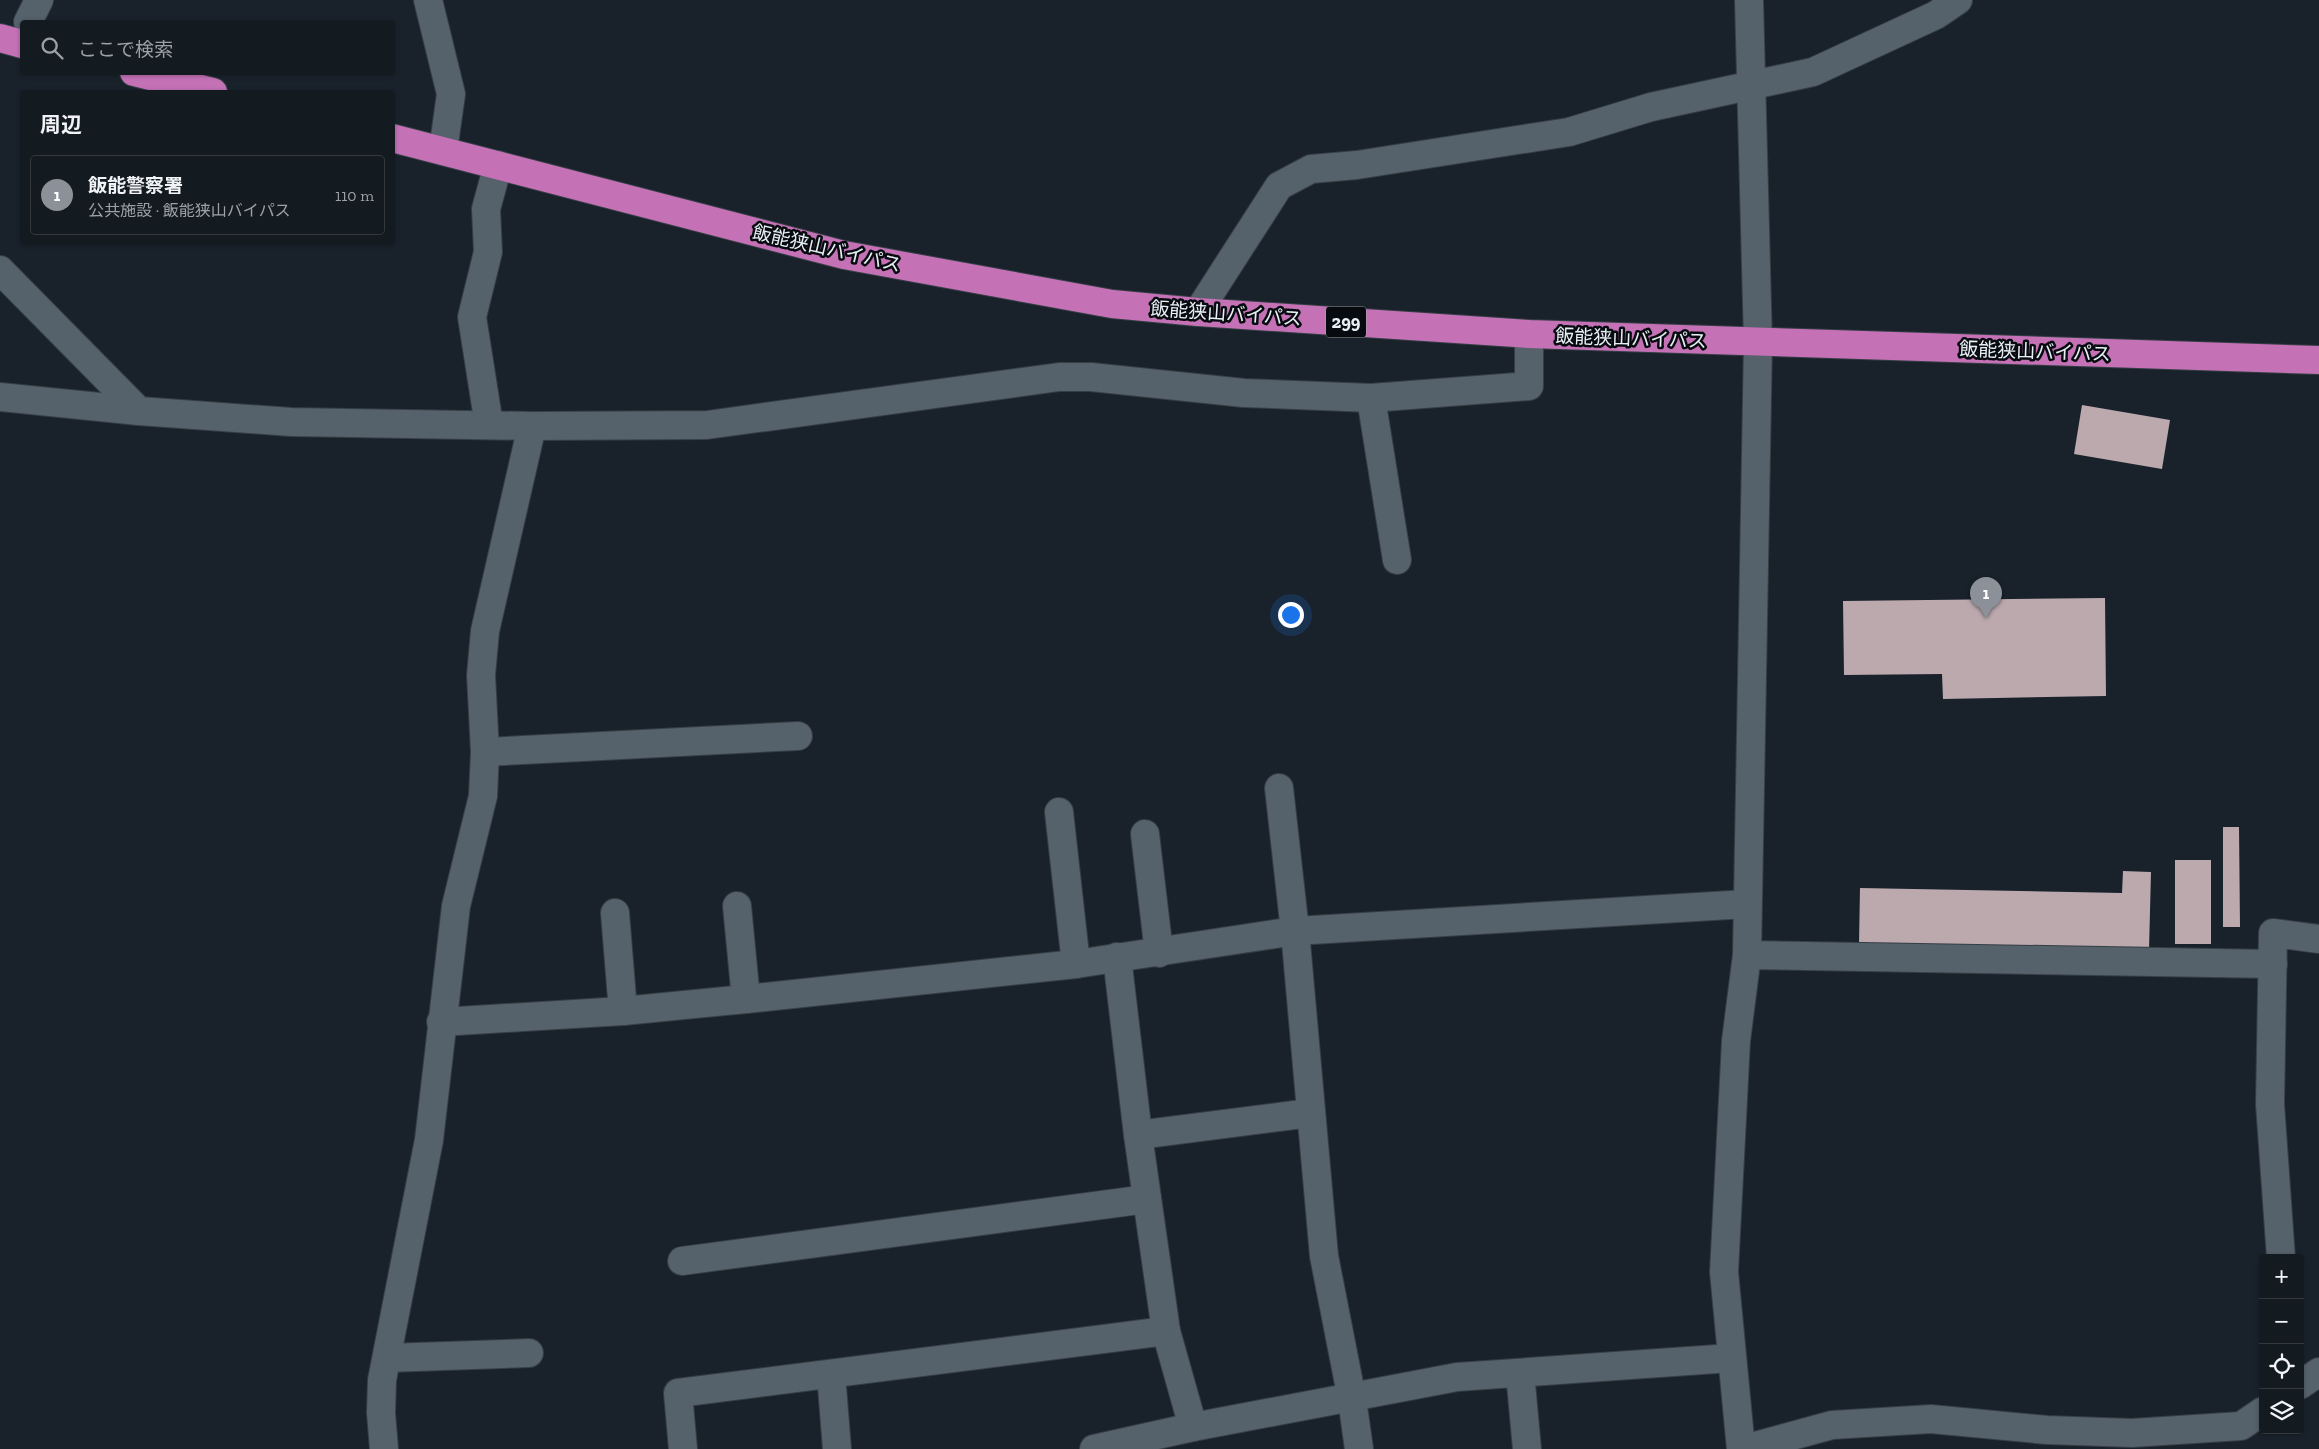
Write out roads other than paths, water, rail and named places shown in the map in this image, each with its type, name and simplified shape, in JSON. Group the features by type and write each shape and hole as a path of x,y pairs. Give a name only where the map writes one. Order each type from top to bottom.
{"highway":[{"path":"146,75 205,90"},
{"name":"飯能狭山バイパス","path":"395,139 844,255 1112,304 1198,312 1529,334 2319,360"}],"street":[{"path":"26,20 39,0"},
{"path":"428,0 451,94 443,151"},
{"path":"1749,0 1758,342 1746,955 1736,1040 1725,1214 1724,1272 1731,1358 1743,1449 1832,1425 1931,1419 2046,1430 2132,1441 2241,1426 2259,1414"},
{"path":"1198,312 1279,186 1311,169 1358,165 1568,132 1651,108 1813,72 1936,15 1958,0"},
{"path":"489,425 472,317 488,252 486,209 498,165"},
{"path":"0,270 139,411"},
{"path":"0,397 139,411 291,422 532,426 707,425 1059,377 1091,377 1244,393 1371,398 1529,386 1529,334"},
{"path":"1371,398 1397,560"},
{"path":"384,1449 381,1412 382,1380 388,1358 430,1140 441,1022 456,906 483,796 485,752 481,675 485,631 532,426"},
{"path":"485,752 798,736"},
{"path":"1279,788 1295,931 1324,1256 1352,1399 1359,1449"},
{"path":"1059,812 1076,964"},
{"path":"1145,834 1159,953"},
{"path":"441,1022 622,1011 1076,964 1295,931 1747,904"},
{"path":"737,906 746,999"},
{"path":"615,913 622,1011"},
{"path":"2281,1254 2270,1104 2273,933 2319,939"},
{"path":"1746,955 2273,964"},
{"path":"1117,957 1138,1136 1166,1331 1194,1427"},
{"path":"1138,1136 1310,1113"},
{"path":"682,1261 1147,1199"},
{"path":"683,1449 678,1393 1166,1331"},
{"path":"388,1358 529,1353"},
{"path":"1094,1449 1194,1427 1457,1378 1731,1358"},
{"path":"2304,1382 2319,1372"},
{"path":"1520,1373 1527,1449"},
{"path":"831,1374 837,1449"}],"place":[{"name":"飯能警察署","path":"1986,618"}]}
